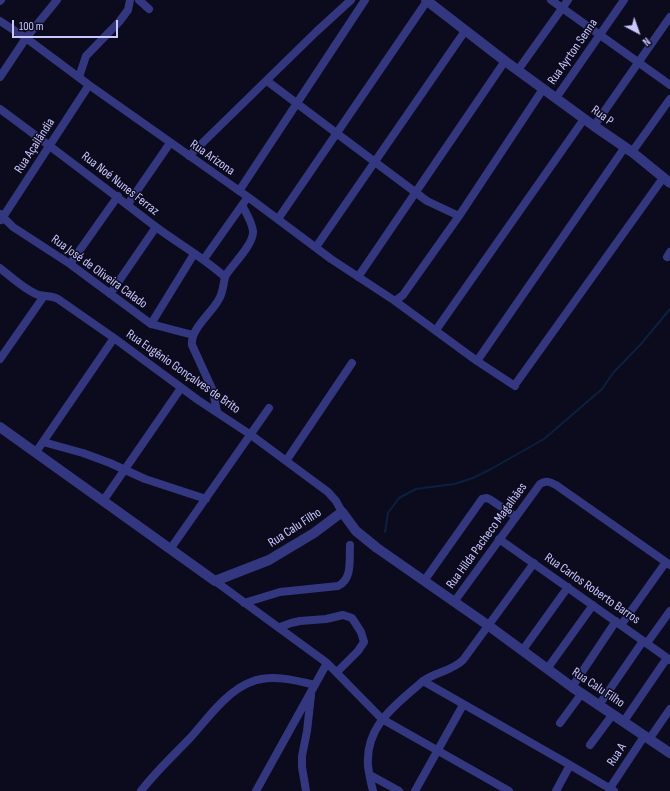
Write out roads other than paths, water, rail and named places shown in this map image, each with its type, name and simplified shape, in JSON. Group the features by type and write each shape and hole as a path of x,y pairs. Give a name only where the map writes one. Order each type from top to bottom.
{"street":[{"path":"0,77 26,38 57,0"},
{"path":"78,77 86,56 119,22 128,10 130,0"},
{"path":"139,0 148,9"},
{"path":"189,156 316,32 352,0"},
{"path":"239,191 365,0"},
{"path":"551,0 670,85"},
{"path":"518,70 568,0"},
{"name":"Rua Ayrton Senna","path":"556,98 624,0"},
{"path":"278,219 426,1"},
{"name":"Rua P","path":"426,1 505,61 668,180"},
{"path":"594,126 670,17"},
{"name":"Rua Arizona","path":"0,21 26,38 89,85 248,197 358,277 396,301 477,361 516,384 668,180"},
{"path":"316,247 465,31"},
{"path":"358,277 505,61"},
{"path":"267,81 427,201 458,216"},
{"name":"Rua Açailândia","path":"1,217 89,85"},
{"path":"396,301 409,287 543,89"},
{"path":"477,361 628,150 670,99"},
{"name":"Rua Noé Nunes Ferraz","path":"0,109 118,196 156,227 194,254 204,259 225,277"},
{"path":"436,330 584,118"},
{"path":"128,204 170,143"},
{"path":"70,264 118,196"},
{"path":"204,259 248,197"},
{"path":"217,412 213,391 192,345 192,337 219,299 224,289 225,277 244,251 253,232 251,222 242,205"},
{"name":"Rua José de Oliveira Calado","path":"1,217 13,227 70,264 151,324 192,337"},
{"path":"110,294 156,227"},
{"path":"151,324 194,254"},
{"name":"Rua Eugênio Gonçalves de Brito","path":"0,268 37,294 51,296 58,299 114,338 181,388 251,435 328,492 336,501 342,512"},
{"path":"0,359 44,296"},
{"path":"36,452 114,338"},
{"path":"286,461 352,363"},
{"path":"103,501 181,388"},
{"path":"171,548 269,408"},
{"path":"0,427 171,548 244,603 280,627 337,672 382,719 509,791"},
{"path":"43,442 83,453 110,463 145,479 206,499"},
{"name":"Rua Hilda Pacheco Magalhães","path":"454,602 516,516 540,484 544,481 556,485 668,564"},
{"path":"424,581 482,499 487,498 491,500 516,516"},
{"name":"Rua Calu Filho","path":"215,581 269,560 314,534 342,512 349,523 364,538 489,626 572,687 670,753"},
{"name":"Rua Carlos Roberto Barros","path":"500,539 669,659"},
{"path":"244,603 280,592 338,586 343,584 347,580 348,576 350,545"},
{"path":"373,791 368,756 372,734 382,719 423,681 458,665 463,660 534,563"},
{"path":"572,687 618,623 668,564"},
{"path":"522,651 568,587"},
{"path":"547,669 592,605"},
{"path":"599,705 645,642 670,611"},
{"path":"280,627 306,620 343,616 352,618 361,632 364,642 363,646 337,672"},
{"path":"624,721 669,659"},
{"path":"256,791 327,663"},
{"path":"141,791 219,707 245,685 264,679 298,681 313,688"},
{"path":"423,681 612,789"},
{"path":"306,791 302,767 302,756 313,688"},
{"path":"560,723 582,693"},
{"path":"415,791 463,705"},
{"name":"Rua A","path":"612,789 647,737 670,709"},
{"path":"590,745 613,714"},
{"path":"556,791 570,764"},
{"path":"370,775 399,791"}],"waterway":[{"path":"385,532 388,513 399,498 416,489 454,484 473,478 544,439 602,389 613,373 641,344 670,309"}]}
